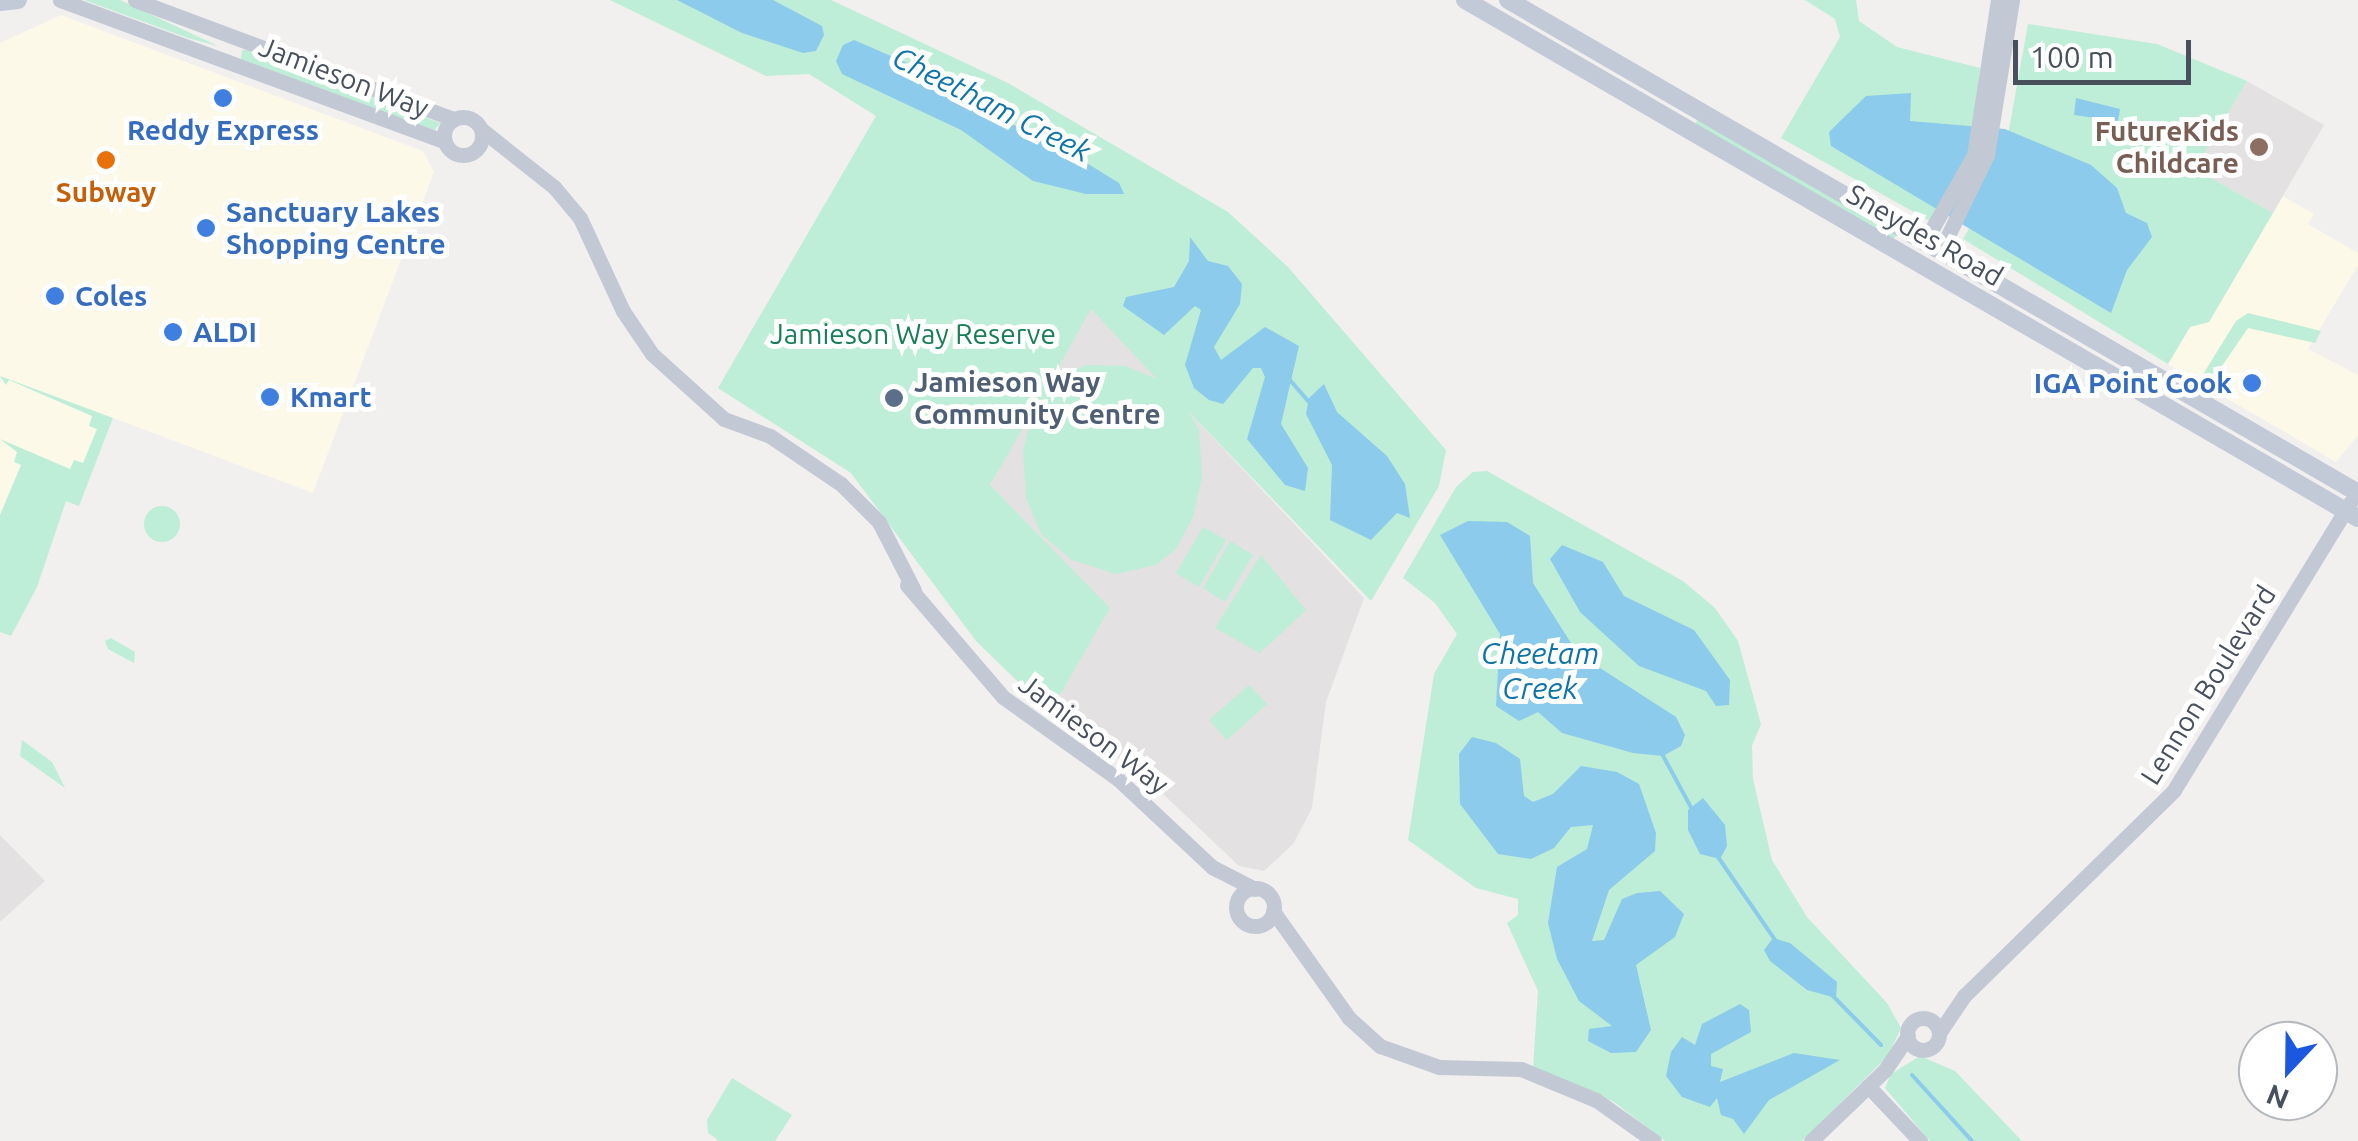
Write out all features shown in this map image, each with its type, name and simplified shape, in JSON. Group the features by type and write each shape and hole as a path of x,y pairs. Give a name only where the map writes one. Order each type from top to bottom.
{"main road":[{"name":"Sneydes Road","path":"1465,0 2352,514"},
{"name":"Sneydes Road","path":"1508,0 2357,491"},
{"path":"1664,116 1674,96"},
{"path":"1922,265 1933,246"}],"street":[{"name":"Jamieson Way","path":"60,0 445,142 460,155 476,150 514,156"},
{"name":"Jamieson Way","path":"135,0 453,119 470,117 580,218 632,327 685,385 828,473 879,522 914,590 1003,697 1131,789 1212,867 1236,907"},
{"path":"1933,246 1982,170 2005,2"},
{"name":"Jamieson Way","path":"226,59 230,36"},
{"name":"Jamieson Way","path":"445,142 453,119"},
{"path":"476,150 482,130"},
{"name":"Lennon Boulevard","path":"1939,1033 1964,996 2174,790 2352,514 2357,491"},
{"name":"Jamieson Way","path":"1212,867 1254,888"},
{"path":"1294,946 1244,922 1236,907 1242,894 1254,888 1269,895 1273,911 1294,946 1350,1018 1380,1046 1424,1064 1471,1069 1508,1066 1609,1108 1654,1141"},
{"path":"1259,926 1273,911"},
{"name":"Lennon Boulevard","path":"1925,1018 1964,996"},
{"path":"1811,1141 1885,1070 1908,1036 1911,1024 1925,1018 1939,1033 1934,1046 1885,1070"},
{"path":"1908,1036 1921,1050"},
{"path":"1868,1086 1920,1141"}],"shaded area":[{"name":"Sanctuary Lakes Shopping Centre","path":"61,15 423,151 434,172 313,493 113,418 89,479 0,519 0,43"},
{"name":"FutureKids Childcare","path":"2247,81 2324,125 2273,213 2195,169"},
{"path":"2283,196 2314,214 2308,224 2358,253 2358,265 2308,349 2358,375 2358,435 2336,462 2168,364 2190,327 2209,322"},
{"path":"1091,308 1364,598 1326,702 1312,808 1293,844 1264,871 1239,866 1141,773 1050,712 1109,608 990,485"},
{"path":"0,835 45,881 0,922"}],"green space":[{"path":"84,0 120,0 218,46 188,38"},
{"name":"Jamieson Way Reserve","path":"610,0 831,0 1008,83 1228,212 1288,267 1446,450 1439,486 1371,601 1188,411 1199,430 1202,477 1193,517 1176,549 1156,565 1116,574 1072,560 1041,534 1026,498 1023,450 1033,411 990,485 1110,608 1050,712 976,641 851,473 718,388 876,116 809,74 766,76","holes":["1091,309 1157,379 1126,366 1086,365 1054,380 1042,396"]},
{"path":"1805,0 1856,0 1859,21 1897,47 1980,68 1975,120 1930,221 1781,138 1840,37 1835,19"},
{"path":"2028,24 2157,44 2247,81 2195,169 2273,213 2209,322 2190,327 2168,364 1963,239 1990,192 2008,135"},
{"path":"242,50 440,123 434,131 241,59"},
{"path":"1699,117 1898,233 1892,241 1694,126"},
{"path":"2248,313 2321,331 2315,343 2248,328 2211,382 2202,376 2236,321"},
{"path":"0,376 113,418 79,506 66,501 37,587 11,636 0,632 0,515 21,465 14,462 17,452 0,439 70,469 74,460 83,463 97,429 89,426 92,416 9,380 6,385"},
{"path":"1487,471 1683,581 1715,608 1738,641 1761,724 1752,746 1753,779 1772,860 1807,917 1887,1003 1901,1028 1888,1056 1802,1141 1665,1141 1614,1102 1533,1069 1538,991 1507,923 1518,915 1518,899 1476,888 1408,840 1434,674 1457,634 1435,603 1403,578 1456,487 1473,472"},
{"path":"162,506 175,511 180,524 175,537 162,542 149,537 144,524 149,511"},
{"path":"1203,527 1226,540 1199,587 1176,573"},
{"path":"1230,541 1253,555 1225,602 1203,588"},
{"path":"1261,555 1306,610 1260,653 1215,628"},
{"path":"111,638 135,652 134,663 108,649 105,641"},
{"path":"1249,685 1267,704 1227,740 1209,720"},
{"path":"22,740 52,762 65,788 20,756"},
{"path":"1920,1056 1955,1071 2022,1141 1930,1141 1885,1088 1891,1074"},
{"path":"732,1078 792,1115 775,1141 719,1141 708,1133 707,1120"}],"water":[{"path":"677,0 773,0 822,26 824,35 816,51 803,53 742,33"},
{"path":"854,40 944,79 986,116 1038,133 1119,183 1124,194 1086,194 1033,181 961,130 842,74 836,61 843,45"},
{"path":"1911,93 1910,121 2005,129 2091,165 2117,188 2126,213 2147,223 2152,237 2127,270 2111,313 1831,146 1829,132 1866,96"},
{"path":"2076,98 2120,109 2118,121 2074,115"},
{"path":"1190,237 1208,261 1228,266 1242,284 1240,304 1214,347 1221,360 1265,327 1299,346 1281,424 1308,468 1305,491 1285,485 1247,439 1265,377 1261,368 1253,368 1223,404 1209,400 1194,388 1185,365 1201,310 1195,306 1164,335 1123,306 1126,297 1174,287 1189,261"},
{"path":"1324,384 1337,412 1387,456 1405,484 1410,518 1397,513 1371,540 1330,520 1332,465 1306,414 1309,398"},
{"name":"Cheetam Creek","path":"1468,521 1507,522 1530,536 1533,583 1569,640 1583,657 1676,717 1685,735 1681,746 1663,756 1633,753 1562,733 1538,712 1519,721 1496,706 1500,634 1440,535"},
{"path":"1562,545 1603,562 1624,596 1694,630 1730,680 1729,705 1716,706 1706,691 1639,666 1580,612 1550,559"},
{"path":"1472,737 1496,743 1520,759 1524,796 1533,802 1553,794 1581,766 1617,772 1639,784 1656,833 1655,851 1609,890 1592,941 1604,940 1622,899 1637,893 1660,891 1684,914 1675,937 1636,965 1651,1030 1636,1052 1611,1053 1588,1041 1589,1029 1612,1026 1579,1001 1557,959 1548,923 1557,867 1587,849 1593,825 1571,827 1554,848 1531,859 1498,854 1460,804 1459,754"},
{"path":"1703,798 1725,825 1727,846 1720,859 1700,854 1688,830 1688,810"},
{"path":"1773,938 1790,943 1837,982 1836,998 1807,990 1770,961 1764,950"},
{"path":"1740,1004 1749,1010 1751,1032 1711,1054 1711,1066 1723,1069 1720,1082 1794,1053 1840,1060 1769,1100 1744,1134 1733,1119 1721,1115 1717,1098 1710,1107 1682,1097 1666,1076 1671,1052 1682,1037 1695,1045 1702,1024"}],"waterway":[{"name":"Cheetham Creek","path":"1289,379 1309,402"},
{"name":"Cheetham Creek","path":"1661,752 1692,809"},
{"name":"Cheetham Creek","path":"1718,857 1775,940"},
{"name":"Cheetham Creek","path":"1832,995 1881,1045"},
{"name":"Cheetham Creek","path":"1912,1075 1972,1141"}],"place":[{"name":"Reddy Express","path":"223,98"},
{"name":"FutureKids Childcare","path":"2259,147"},
{"name":"Subway","path":"106,160"},
{"name":"Sanctuary Lakes Shopping Centre","path":"206,228"},
{"name":"Coles","path":"55,296"},
{"name":"ALDI","path":"173,332"},
{"name":"IGA Point Cook","path":"2252,383"},
{"name":"Kmart","path":"270,397"},
{"name":"Jamieson Way Community Centre","path":"894,398"}]}
